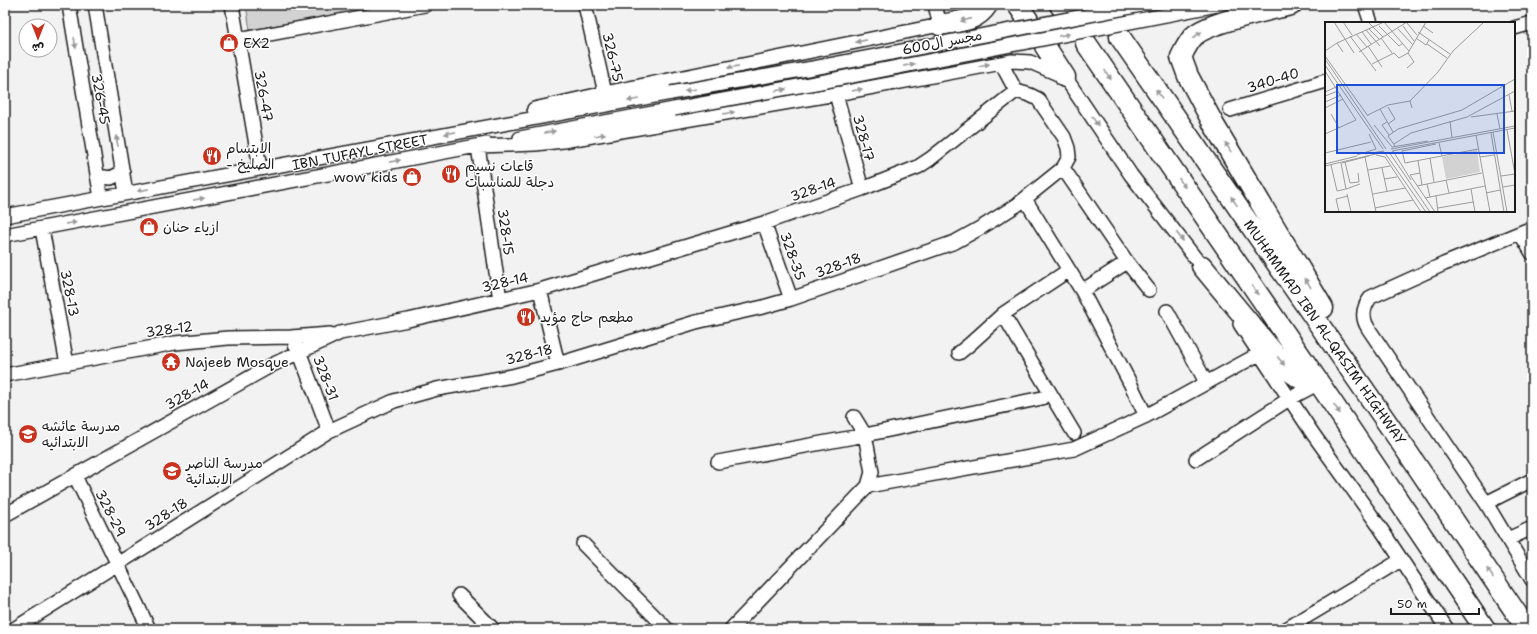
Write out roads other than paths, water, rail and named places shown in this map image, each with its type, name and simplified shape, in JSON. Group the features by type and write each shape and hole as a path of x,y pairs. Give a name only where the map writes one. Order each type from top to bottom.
{"highway":[{"path":"940,25 971,19 978,15 987,5"},
{"path":"1291,5 1242,17 1210,27 1195,35 1186,45 1181,57 1188,76 1214,125 1406,450"},
{"name":"MUHAMMAD IBN AL-QASIM HIGHWAY","path":"1120,37 1406,450 1527,629"},
{"path":"1086,43 1319,383 1485,629"},
{"path":"1045,46 1065,77"},
{"path":"1202,266 1288,370 1301,379 1319,383"}],"street":[{"name":"326-45","path":"69,5 101,198"},
{"name":"326-45","path":"95,5 126,193"},
{"name":"326-47","path":"232,5 260,168"},
{"path":"238,40 425,5"},
{"name":"326-75","path":"584,5 605,93"},
{"path":"473,129 506,116 605,93 940,25 935,5"},
{"name":"مجسر ال600","path":"671,93 900,52 1141,5"},
{"name":"مجسر ال600","path":"674,109 826,82 1216,5"},
{"path":"1365,5 1371,22"},
{"path":"1515,28 1532,23"},
{"path":"478,146 535,144 563,141 836,94 1012,61 1030,62 1065,77 1131,175 1202,266 1289,399 1379,526 1447,629"},
{"path":"1001,63 1016,91 1038,99 1064,137 1068,148 1066,162 1127,262 1149,290"},
{"name":"340-40","path":"1230,110 1325,81"},
{"name":"328-14","path":"5,515 266,369 340,333 408,320 540,290 764,224 862,189 918,166 930,159 1016,91"},
{"name":"IBN TUFAYL STREET","path":"5,216 671,93"},
{"name":"328-17","path":"836,94 862,189"},
{"name":"IBN TUFAYL STREET","path":"5,235 674,109"},
{"name":"328-15","path":"478,146 500,300"},
{"name":"328-18","path":"14,629 329,430 394,401 437,389 512,376 558,364 696,322 763,307 791,299 955,242 982,227 1025,199 1066,162"},
{"path":"97,176 111,178 123,172"},
{"path":"1025,199 1082,291 1146,416"},
{"name":"328-35","path":"764,224 791,299"},
{"name":"328-13","path":"42,228 67,364"},
{"path":"1532,228 1444,264 1371,297 1363,312 1365,323 1368,328 1486,503 1532,580"},
{"path":"1520,233 1532,253"},
{"path":"1082,291 1127,262"},
{"path":"959,353 1002,314 1069,270"},
{"path":"540,290 558,364"},
{"path":"1167,311 1206,382"},
{"path":"1002,314 1074,433"},
{"name":"328-12","path":"5,375 175,343 228,338 291,337 340,333"},
{"name":"328-31","path":"291,337 299,352 329,430"},
{"path":"868,486 1074,449 1146,416 1259,354"},
{"path":"1196,458 1289,399 1319,383"},
{"path":"718,462 865,435 1042,398"},
{"path":"738,627 868,486 872,472 865,435 854,416"},
{"name":"328-29","path":"75,476 149,629"},
{"path":"1486,503 1532,480"},
{"path":"1508,539 1532,528"},
{"path":"583,544 667,629"},
{"path":"1286,629 1401,560"},
{"path":"459,595 493,629"}],"place":[{"name":"EX2","path":"229,43"},
{"name":"الابتسام - الصليخ","path":"212,156"},
{"name":"قاعات نسيم دجلة للمناسبات","path":"451,174"},
{"name":"wow kids","path":"412,177"},
{"name":"ازياء حنان","path":"149,227"},
{"name":"مطعم حاج مؤيد","path":"526,317"},
{"name":"Najeeb Mosque","path":"171,362"},
{"name":"مدرسة عائشه الابتدائيه","path":"28,434"},
{"name":"مدرسة الناصر الابتدائية","path":"172,471"}]}
